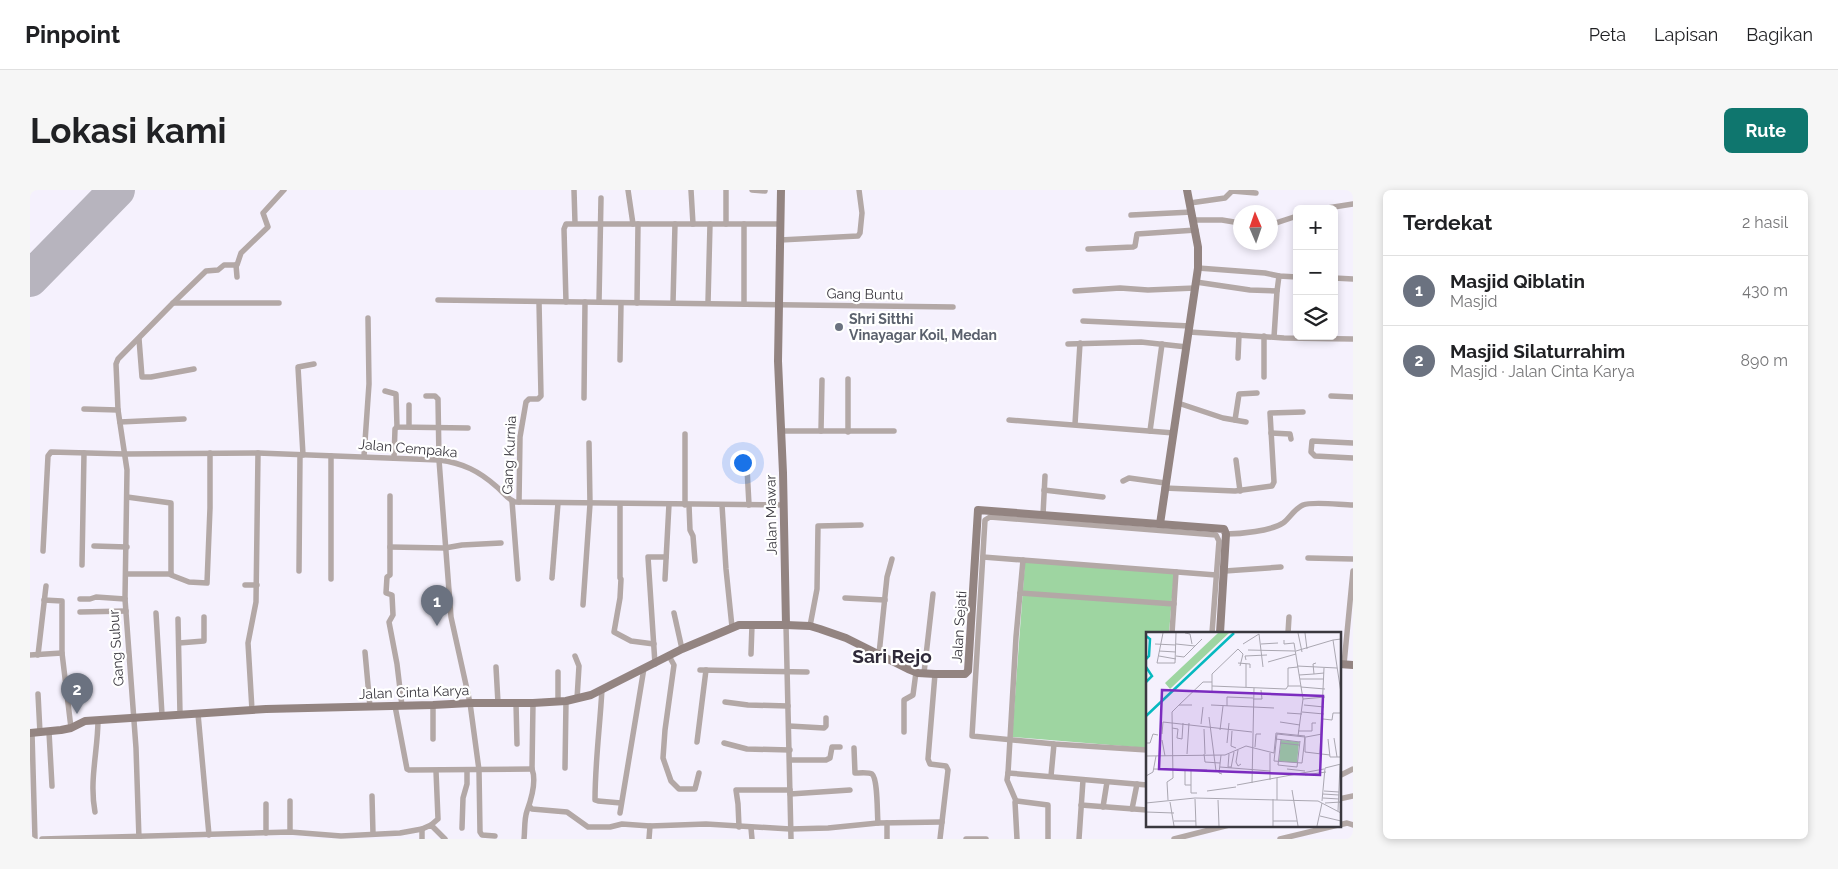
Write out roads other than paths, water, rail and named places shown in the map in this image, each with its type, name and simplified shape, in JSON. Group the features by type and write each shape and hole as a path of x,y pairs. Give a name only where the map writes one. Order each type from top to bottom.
{"street":[{"path":"236,278 236,265 242,253 268,227 263,213 284,190"},
{"path":"574,190 574,223"},
{"path":"628,190 635,224 637,303"},
{"path":"692,190 693,224"},
{"path":"726,190 726,224"},
{"path":"752,190 765,191"},
{"name":"Jalan Mawar","path":"781,190 778,305 790,750 790,839"},
{"path":"780,240 858,236 862,213 858,190"},
{"path":"1160,524 1198,268 1196,230 1187,190"},
{"path":"1190,203 1225,198 1232,191 1256,193"},
{"path":"599,302 601,198"},
{"path":"1338,206 1353,204"},
{"path":"1131,215 1193,216 1233,222"},
{"path":"1278,222 1293,217"},
{"path":"566,302 564,225 574,223 780,224"},
{"path":"673,303 675,224"},
{"path":"708,304 710,224"},
{"path":"744,224 744,304"},
{"path":"1088,249 1133,247 1135,246 1137,234 1196,230"},
{"name":"Gang Subur","path":"139,838 125,599 127,497 125,454 118,410 117,361 206,271 220,270 224,265 236,265"},
{"path":"1198,268 1265,272 1279,276 1293,276"},
{"path":"1274,337 1279,276"},
{"path":"1338,278 1353,279"},
{"path":"1075,291 1120,288 1148,290 1195,285 1277,291"},
{"name":"Gang Buntu","path":"438,300 953,307"},
{"name":"Gang Kurnia","path":"519,502 520,437 526,402 529,399 538,399 541,396 539,302"},
{"path":"584,302 584,398"},
{"path":"620,360 621,302"},
{"path":"173,303 279,303"},
{"path":"364,456 369,384 368,318"},
{"path":"1083,321 1190,329 1239,335 1353,339"},
{"path":"1238,358 1239,335"},
{"path":"1264,336 1264,377"},
{"path":"139,338 142,377 151,377 194,368"},
{"path":"1068,344 1142,342 1187,347"},
{"path":"1075,424 1080,343"},
{"path":"1150,431 1162,344"},
{"path":"299,571 301,455 298,367 314,364"},
{"path":"848,378 848,432"},
{"path":"821,431 822,380"},
{"path":"386,391 396,394 397,427 395,429 394,458"},
{"path":"1236,420 1240,394 1257,393"},
{"path":"426,396 435,396 438,399 439,460 451,617 470,702 479,770 480,832 482,835 496,836"},
{"path":"1331,396 1353,397"},
{"path":"1178,403 1223,418 1246,422"},
{"path":"409,405 409,426"},
{"path":"84,409 118,410"},
{"path":"1123,481 1129,478 1165,486 1240,491 1274,484 1270,412 1302,412"},
{"path":"120,422 184,418"},
{"path":"1009,420 1174,433"},
{"path":"397,427 438,426 468,428"},
{"path":"781,431 894,431"},
{"path":"1271,433 1289,434 1291,439"},
{"path":"685,434 687,505 690,530 693,536 695,561"},
{"path":"1353,443 1312,441 1311,452 1315,456 1353,458"},
{"path":"583,605 590,504 589,443"},
{"name":"Jalan Cempaka","path":"43,551 48,453 258,453 439,460 457,463 477,471 512,501"},
{"path":"82,565 84,453"},
{"path":"126,574 171,574 189,582 207,583 210,453"},
{"path":"252,710 248,643 256,602 258,453"},
{"path":"331,456 331,579"},
{"path":"1236,460 1240,491"},
{"path":"747,468 749,505"},
{"path":"1045,476 1043,515 1223,528 1226,531 1225,570 1220,632"},
{"path":"1044,490 1103,497"},
{"path":"390,496 390,575 387,577 386,593 392,595 393,615 389,622 397,664 399,706 407,768 412,771 532,769"},
{"path":"127,497 172,503 171,574"},
{"path":"518,579 512,501 590,504 784,505"},
{"path":"552,578 558,503"},
{"path":"620,504 621,590 614,632 631,641 654,644"},
{"path":"665,579 669,504"},
{"path":"1226,534 1249,532 1278,526 1304,504 1353,505"},
{"path":"722,505 732,627"},
{"name":"Jalan Sejati","path":"786,625 810,626 846,638 920,673 965,674 968,671 978,510 1043,515"},
{"path":"1146,750 1009,741 973,737 971,735 986,518 1214,534 1218,536 1212,632"},
{"path":"810,626 817,589 818,526 860,525"},
{"path":"390,547 445,548 501,543"},
{"path":"94,546 127,547"},
{"path":"655,664 648,557 666,557"},
{"path":"983,557 1216,575"},
{"path":"1308,558 1353,559"},
{"path":"879,654 887,576 892,559"},
{"path":"1017,839 1015,822 1016,801 1007,780 1023,560"},
{"path":"1225,570 1281,568"},
{"path":"1353,571 1342,664 1353,665"},
{"path":"1172,632 1176,572"},
{"path":"245,585 256,585"},
{"path":"38,655 46,586"},
{"path":"1020,593 1174,604"},
{"path":"904,732 904,700 912,695 920,673 933,594"},
{"path":"80,600 95,597 125,599"},
{"path":"845,598 884,600"},
{"path":"44,600 62,601 62,652 71,728"},
{"path":"80,612 126,611"},
{"path":"156,613 162,715"},
{"path":"674,613 682,649"},
{"path":"179,643 204,641 204,616"},
{"path":"1288,632 1289,617"},
{"path":"178,619 180,714"},
{"path":"751,654 752,625"},
{"name":"Jalan Cinta Karya","path":"34,733 71,728 79,723 98,720 162,715 470,702 533,703 577,699 732,627 786,625"},
{"path":"30,654 62,652"},
{"path":"365,652 370,707"},
{"path":"575,656 579,666 577,699"},
{"path":"669,656 674,665 663,758 672,781 679,789 695,789 699,774"},
{"path":"496,667 498,702"},
{"path":"620,813 644,668"},
{"path":"697,742 703,670 807,672"},
{"path":"558,672 562,701 565,768"},
{"path":"935,674 928,759 930,764 946,766 948,770 940,839"},
{"path":"602,689 600,732 595,766 595,800 621,803"},
{"path":"35,839 34,733 38,694"},
{"path":"725,702 748,705 788,706"},
{"path":"516,703 517,744"},
{"path":"524,839 534,777 532,769 533,703"},
{"path":"432,705 433,739"},
{"path":"198,714 209,835"},
{"path":"789,726 824,728 826,726 826,718"},
{"path":"95,812 93,786 98,720"},
{"path":"49,732 52,786"},
{"path":"724,743 747,749 790,750"},
{"path":"1050,776 1054,744"},
{"path":"790,760 826,760 830,758 832,747 840,747"},
{"path":"854,748 856,773 870,773 873,776 876,787 878,823"},
{"path":"1340,776 1353,769"},
{"path":"462,828 467,770"},
{"path":"42,839 209,835 243,837 266,833 357,837 373,834 400,833 422,829 438,819 436,771"},
{"path":"1008,773 1146,785"},
{"path":"1079,839 1083,780"},
{"path":"1103,807 1107,782"},
{"path":"1132,809 1137,784"},
{"path":"739,827 736,790 790,792 850,790"},
{"path":"372,796 373,834"},
{"path":"1340,799 1353,796"},
{"path":"289,835 290,801"},
{"path":"1016,801 1048,805 1048,839"},
{"path":"266,804 266,833"},
{"path":"1081,805 1146,810"},
{"path":"530,807 532,809 567,812 588,827 622,824 650,826 706,824 790,829 828,828 878,823 942,822"},
{"path":"886,823 887,839"},
{"path":"1340,825 1347,823 1353,825"},
{"path":"431,825 445,839"},
{"path":"649,839 650,826"},
{"path":"1174,839 1225,826"},
{"path":"1280,839 1335,826"},
{"path":"751,828 752,839"},
{"path":"422,829 422,839"},
{"path":"967,839 986,839"}],"place":[{"name":"Shri Sitthi Vinayagar Koil, Medan","path":"839,327"},
{"name":"Masjid Qiblatin","path":"437,626"},
{"name":"Masjid Silaturrahim","path":"77,714"}],"district":[{"name":"Sari Rejo","path":"892,656"}]}
